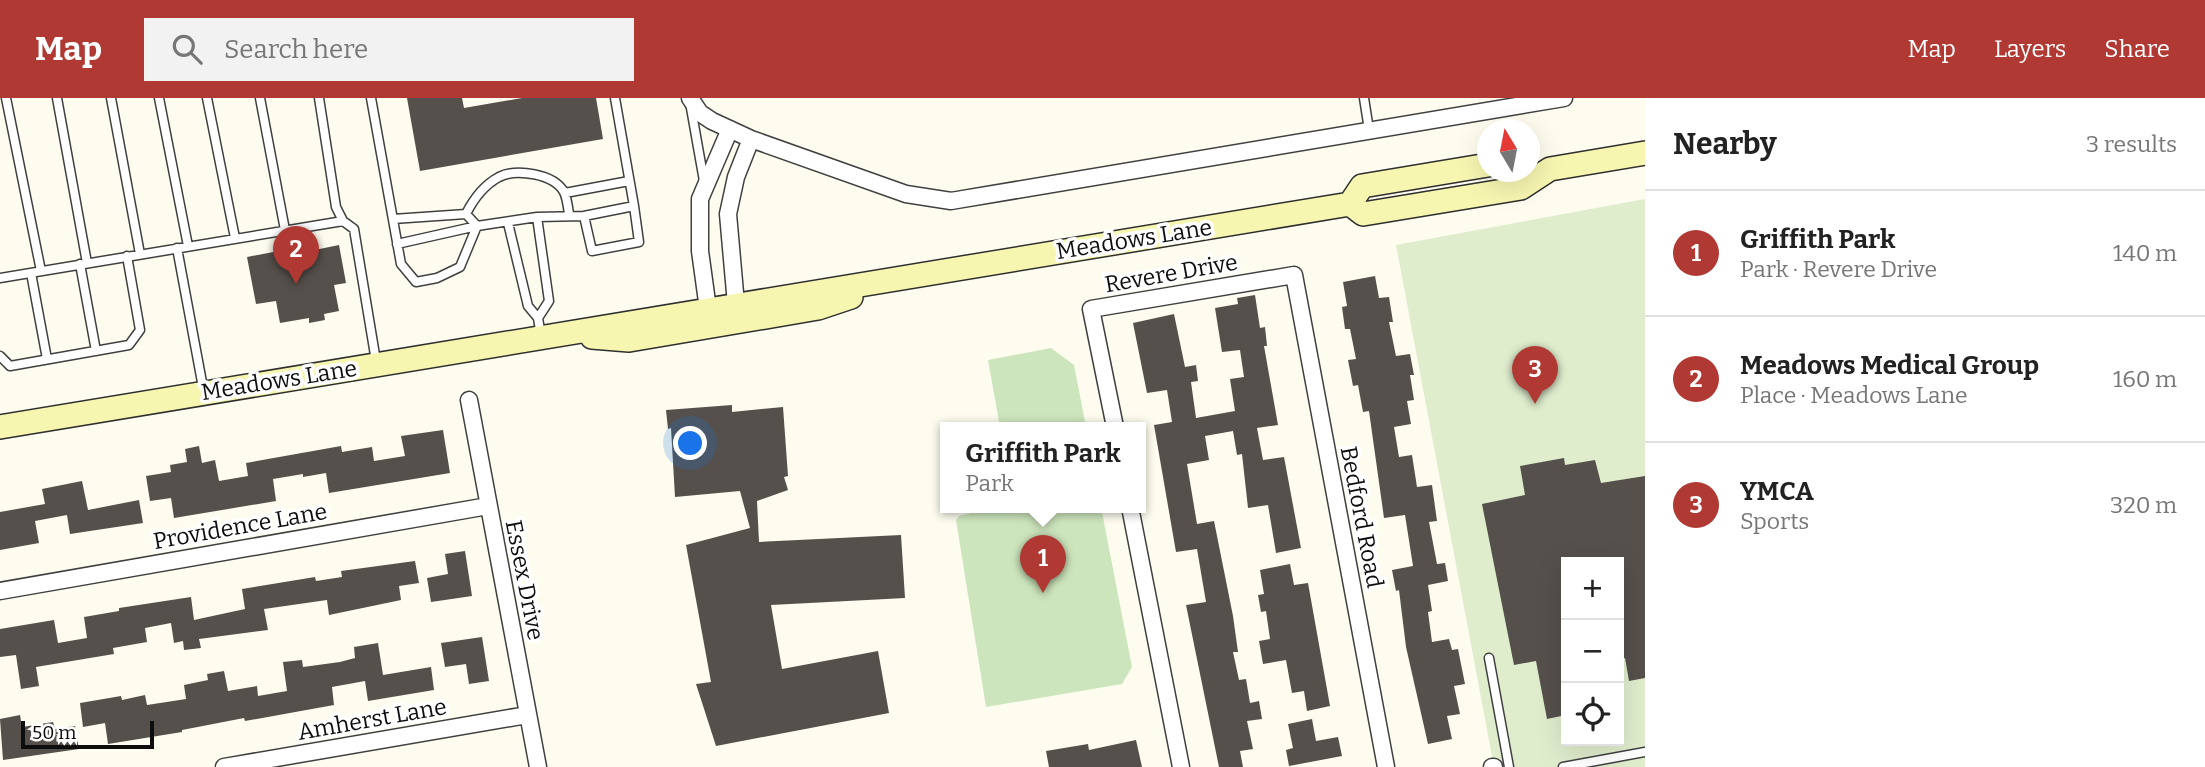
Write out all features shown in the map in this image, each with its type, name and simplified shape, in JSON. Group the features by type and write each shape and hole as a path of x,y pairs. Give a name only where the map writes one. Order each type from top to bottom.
{"street":[{"path":"690,98 700,113 751,139 906,194 951,201 1369,130 1485,105 1564,98"},
{"path":"708,309 699,224 705,186 730,129"},
{"path":"736,304 728,214 736,177 751,139"},
{"name":"Meadows Lane","path":"1540,167 1645,153"},
{"name":"Meadows Lane","path":"1350,204 1362,186 1477,167"},
{"name":"Meadows Lane","path":"0,426 377,364 546,329 708,309 1350,204 1363,214 1521,188 1526,182"},
{"name":"Meadows Lane","path":"546,329 629,340 818,308 918,274"},
{"name":"Revere Drive","path":"1114,422 1091,309 1294,275"},
{"name":"Bedford Road","path":"1294,275 1386,767"},
{"name":"Essex Drive","path":"469,400 537,767"},
{"name":"Providence Lane","path":"0,591 488,506"},
{"path":"1131,513 1181,767"},
{"name":"Amherst Lane","path":"224,767 527,715"}],"lane":[{"path":"6,98 41,271"},
{"path":"57,98 96,351"},
{"path":"111,98 140,254"},
{"path":"159,98 188,246"},
{"path":"207,98 235,238"},
{"path":"260,98 285,230"},
{"path":"319,98 336,207 343,221 354,229 377,364"},
{"path":"372,98 401,264 416,282 437,278 460,267 477,226"},
{"path":"584,216 592,251 639,243 615,98"},
{"path":"690,98 705,186"},
{"path":"1364,98 1369,130"},
{"path":"466,214 474,198 500,176 532,174 554,180 565,193 569,214"},
{"path":"565,193 629,181"},
{"path":"397,244 477,226 569,214 584,216 634,206"},
{"path":"393,219 466,214"},
{"path":"466,214 477,226"},
{"path":"537,217 549,300 546,329"},
{"path":"0,278 343,221"},
{"path":"508,223 528,306 546,329"},
{"path":"177,248 204,393"},
{"path":"0,355 10,366 130,345 140,330 127,256"},
{"path":"31,272 47,359"},
{"path":"1489,658 1501,766"},
{"path":"1563,767 1645,752"}],"green space":[{"path":"1645,199 1645,767 1494,767 1396,245"},
{"path":"1051,348 1074,365 1085,422 999,422 988,360"},
{"path":"971,513 1102,513 1132,667 1122,684 986,707 956,520 959,516"}],"building":[{"path":"407,98 462,98 464,108 522,98 596,98 603,139 420,171"},
{"path":"339,245 346,283 334,285 339,311 324,314 325,320 309,323 309,318 280,323 276,301 256,304 247,257 304,246 305,252"},
{"path":"1375,276 1379,298 1389,297 1393,322 1389,322 1396,356 1410,354 1414,375 1410,375 1414,400 1407,401 1411,424 1394,427 1399,457 1412,455 1417,487 1432,485 1437,521 1429,522 1437,564 1445,563 1448,581 1428,585 1432,611 1428,612 1432,642 1449,639 1452,650 1458,649 1465,684 1454,686 1460,714 1447,716 1452,739 1428,744 1406,647 1399,590 1396,591 1392,570 1413,566 1405,515 1384,518 1369,411 1363,412 1358,385 1353,386 1348,360 1356,359 1350,329 1345,329 1342,307 1347,306 1343,282"},
{"path":"1255,295 1260,328 1265,327 1267,346 1264,346 1278,425 1257,428 1263,460 1284,457 1301,548 1276,553 1268,505 1248,508 1242,454 1237,455 1233,431 1205,436 1209,460 1187,464 1197,524 1214,521 1233,616 1238,652 1233,652 1239,680 1246,679 1250,703 1259,701 1262,719 1247,721 1253,749 1240,751 1243,767 1219,767 1186,605 1206,602 1197,549 1176,552 1154,425 1172,422 1167,390 1147,393 1133,323 1174,314 1185,367 1196,365 1198,381 1191,382 1196,418 1235,411 1230,379 1244,377 1240,350 1222,352 1215,308 1238,304 1237,298"},
{"path":"732,405 732,412 783,407 788,476 784,477 788,490 757,501 759,542 901,535 905,598 771,605 782,669 878,651 889,713 716,746 696,684 711,682 686,545 750,528 740,491 675,497 671,428 668,429 666,410"},
{"path":"443,430 450,473 329,493 326,473 303,477 303,474 273,479 276,501 174,518 171,498 150,501 146,476 171,472 170,465 187,462 185,449 199,446 202,463 215,460 219,481 248,476 246,463 341,446 342,452 372,447 374,461 405,456 401,436"},
{"path":"1564,458 1565,465 1595,460 1601,483 1645,476 1645,678 1629,681 1624,658 1624,557 1561,557 1561,716 1547,719 1536,661 1514,665 1482,504 1525,495 1520,466"},
{"path":"82,481 88,510 139,500 143,523 70,534 67,515 35,521 39,543 0,550 0,512 45,504 42,489"},
{"path":"465,551 472,596 431,602 427,578 448,574 445,554"},
{"path":"415,561 419,583 399,586 401,600 329,615 327,600 264,609 268,630 199,639 201,648 184,650 183,641 174,643 171,623 145,628 147,642 113,648 114,654 36,667 39,686 21,689 16,655 0,657 0,629 54,620 58,643 87,638 84,617 119,611 119,608 191,597 194,620 245,609 242,589 315,577 316,581 342,577 341,571"},
{"path":"1290,564 1294,585 1308,583 1330,706 1307,711 1304,691 1292,693 1286,660 1263,664 1259,641 1270,639 1266,611 1261,612 1258,595 1264,594 1260,570"},
{"path":"482,637 489,681 469,684 466,664 445,667 441,643"},
{"path":"378,643 383,675 431,667 434,690 368,701 365,681 332,687 334,705 245,721 244,718 182,732 108,744 105,723 83,727 80,703 121,696 122,700 145,695 147,705 186,699 184,685 208,680 207,674 224,671 228,691 257,686 258,696 287,691 283,662 302,660 303,667 340,662 355,658 354,647"},
{"path":"20,715 22,727 53,722 55,729 75,726 79,749 3,760 0,719"},
{"path":"1312,719 1316,741 1338,737 1342,756 1289,766 1286,750 1293,748 1288,724"},
{"path":"1136,740 1142,767 1049,767 1046,751 1088,744 1089,750"}],"place":[{"name":"Meadows Medical Group","path":"296,284"},
{"name":"YMCA","path":"1535,404"},
{"name":"Griffith Park","path":"1043,593"}]}
